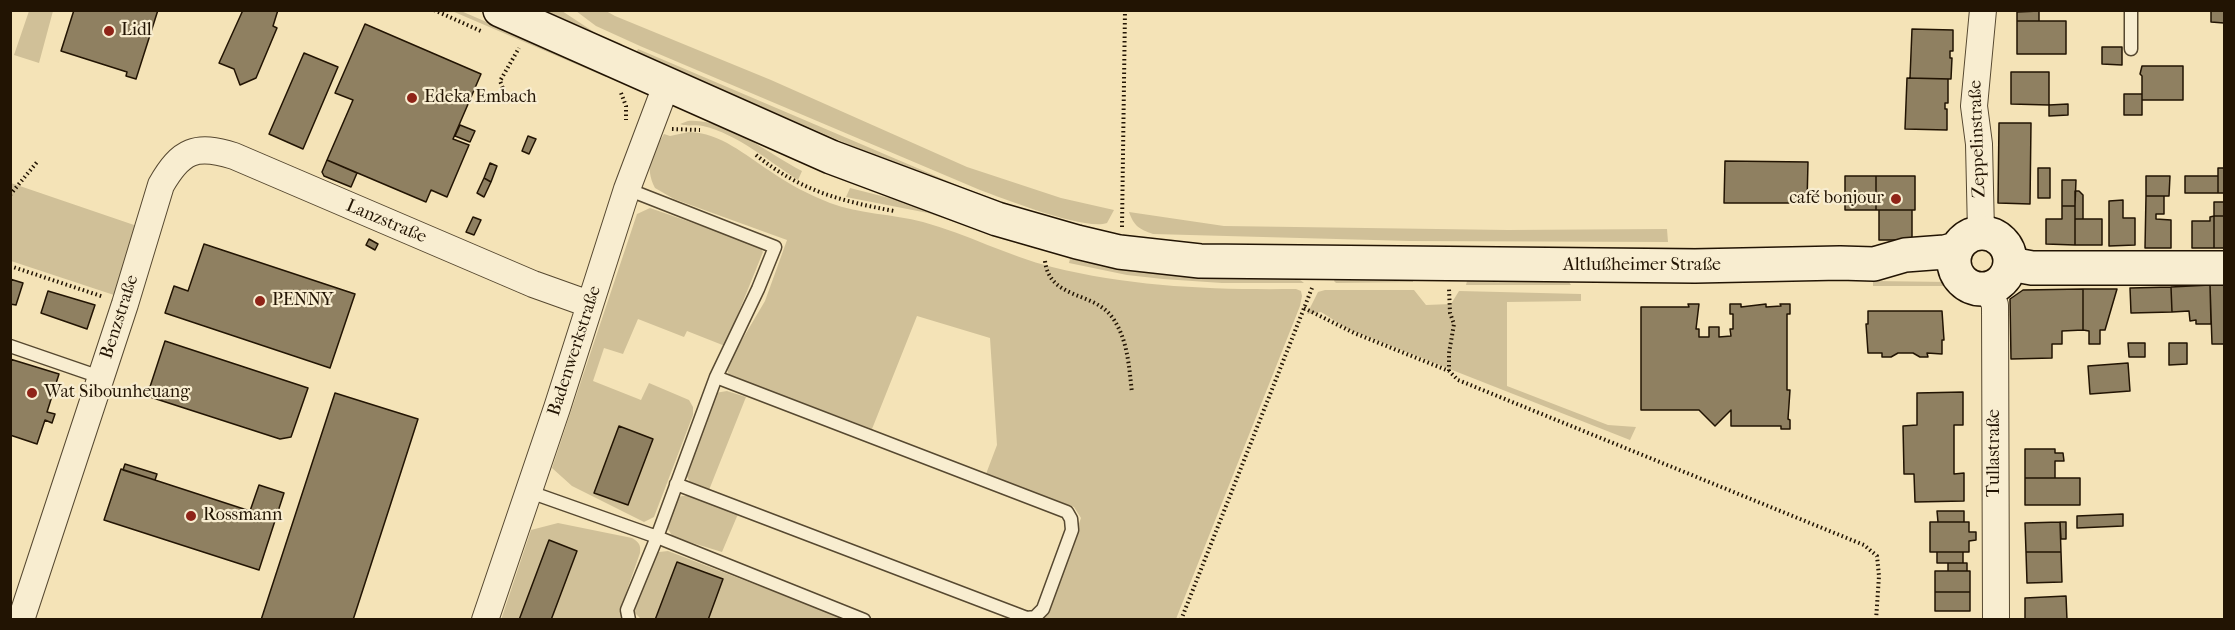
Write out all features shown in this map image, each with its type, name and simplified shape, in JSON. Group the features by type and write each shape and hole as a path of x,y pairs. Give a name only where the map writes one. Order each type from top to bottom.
{"street":[{"name":"Altlußheimer Straße","path":"500,10 831,157 997,219 1119,252 1200,261 1705,266 1874,264 1905,255 1965,253"},
{"name":"Zeppelinstraße","path":"1965,253 1979,144 1974,106 1983,10"},
{"name":"Badenwerkstraße","path":"485,620 527,490 557,408 627,189 667,83"},
{"name":"Lanzstraße","path":"182,156 196,150 214,149 234,156 523,280 589,304"},
{"name":"Benzstraße","path":"21,620 125,304 161,185 171,167 182,156"},
{"path":"1990,234 1999,238 2006,245 2010,254 2010,264 2003,280 1988,289 1971,288 1965,253 1990,234"},
{"path":"2010,264 2032,268 2224,268"},
{"name":"Tullastraße","path":"1988,289 1995,305 1996,620"}],"lane":[{"path":"2131,10 2131,50"},
{"path":"627,189 775,247 758,289 716,377 657,537 627,610 629,620"},
{"path":"10,346 100,377"},
{"path":"676,484 1027,618 1035,617 1043,609 1072,530 1071,519 1067,512 716,377"},
{"path":"527,490 657,537 864,620"}],"path":[{"path":"1122,233 1125,10"},
{"path":"506,96 500,81 519,48"},
{"path":"618,89 624,98 627,110 651,122 673,130 702,130"},
{"path":"750,150 774,170 841,199"},
{"path":"10,195 38,162"},
{"path":"10,266 125,304"},
{"path":"1449,287 1450,313 1454,324 1449,353 1449,371"},
{"path":"1063,290 1093,303 1112,317 1127,352 1132,393"},
{"path":"1182,620 1309,295"},
{"path":"1304,308 1354,333 1449,371 1458,380 1864,545 1877,556 1879,576 1876,620"}],"shaded area":[{"path":"29,11 53,11 39,63 14,55"},
{"path":"452,11 461,11 607,74 606,77"},
{"path":"546,11 562,11 594,32 622,44 620,49"},
{"path":"576,11 606,11 771,80 967,167 1061,198 1114,210 1107,223 1081,222 1045,213 980,190 640,46 596,26"},
{"path":"638,49 964,188 1045,217 1096,230 1095,235 915,173 636,53"},
{"path":"688,121 717,125 747,138 802,171 798,180 729,135 703,126 680,124"},
{"path":"689,132 712,136 722,141 792,185 830,203 923,222 1052,267 1112,279 1173,286 1296,289 1301,291 1300,306 1176,619 1044,619 1081,518 1074,507 986,474 997,445 990,338 917,316 872,429 729,375 726,367 765,301 787,240 674,199 655,188 650,173 651,160 664,134 670,136"},
{"path":"11,183 137,226 117,296 11,261"},
{"path":"850,188 901,201 1035,245 1036,249 928,213 846,197"},
{"path":"650,208 759,246 763,252 725,346 687,331 684,337 638,319 623,354 604,348 593,381 641,400 649,383 689,400 693,407 693,415 654,517 644,522 572,486 552,468 637,214"},
{"path":"1129,212 1224,226 1508,230 1667,229 1668,242 1410,241 1153,234 1138,226"},
{"path":"1354,245 1749,248 1749,253 1355,248"},
{"path":"1070,259 1119,269 1203,277 1299,279 1304,283 1222,283 1163,279 1127,275 1069,263"},
{"path":"1335,279 1413,279 1413,282 1336,283"},
{"path":"1467,281 1569,282 1571,285 1466,285"},
{"path":"1873,281 1949,282 1960,286 1873,286"},
{"path":"1325,290 1414,290 1426,305 1451,304 1459,291 1581,294 1581,301 1507,302 1507,386 1608,425 1636,427 1630,440 1348,329 1321,312 1307,314 1318,292"},
{"path":"727,391 746,397 709,490 690,482 686,475 715,393"},
{"path":"690,496 738,514 722,552 673,537 666,526 677,497"},
{"path":"558,523 632,538 639,544 640,553 620,610 624,619 501,620 531,530"},
{"path":"668,551 845,619 642,620 633,611 654,556 659,552"}],"building":[{"name":"Lidl","path":"74,10 158,10 136,79 126,76 127,72 61,51"},
{"path":"243,10 278,10 273,26 277,28 256,78 240,85 234,69 219,63"},
{"path":"2211,10 2224,10 2224,23 2211,22"},
{"path":"2039,11 2039,21 2017,21 2017,12"},
{"path":"2017,21 2066,21 2066,54 2017,54"},
{"path":"365,24 481,74 453,139 469,145 447,197 431,190 426,202 327,160 353,100 335,93"},
{"path":"1912,29 1953,30 1953,51 1950,51 1951,79 1910,78"},
{"path":"2102,47 2122,47 2122,65 2102,64"},
{"path":"304,53 338,67 303,149 269,134"},
{"path":"2142,66 2183,66 2183,100 2142,100 2142,76 2140,74"},
{"path":"2011,72 2049,72 2049,105 2011,104"},
{"path":"1907,78 1948,79 1948,103 1945,103 1947,130 1905,129"},
{"path":"2124,94 2142,94 2142,115 2124,115"},
{"path":"2068,104 2068,115 2049,116 2049,105"},
{"path":"1999,123 2031,123 2030,204 1998,203"},
{"path":"460,125 475,131 470,142 455,136"},
{"path":"528,136 536,139 529,154 522,151"},
{"path":"327,160 357,173 351,187 324,176 322,172"},
{"path":"1725,161 1808,162 1807,203 1724,203"},
{"path":"490,163 497,166 491,182 484,178"},
{"path":"2038,168 2050,168 2050,198 2038,198"},
{"path":"2218,168 2224,168 2224,193 2218,193"},
{"path":"1845,176 1876,176 1876,210 1845,210"},
{"path":"1876,176 1915,176 1915,210 1876,210"},
{"path":"2146,176 2170,176 2169,196 2146,196"},
{"path":"2185,176 2218,176 2218,193 2185,193"},
{"path":"484,178 491,182 484,197 477,193"},
{"path":"2062,180 2076,180 2075,206 2062,206"},
{"path":"2075,191 2083,195 2083,219 2075,219"},
{"path":"2146,196 2164,196 2164,214 2156,214 2156,219 2171,220 2171,248 2145,248"},
{"path":"2123,200 2123,218 2135,218 2135,245 2109,246 2109,201"},
{"path":"2214,202 2224,202 2224,216 2214,216"},
{"path":"2062,206 2075,206 2075,245 2046,244 2046,219 2062,219"},
{"path":"1879,210 1912,210 1912,240 1879,240"},
{"path":"2214,216 2224,216 2224,248 2214,248"},
{"path":"2214,216 2214,248 2192,248 2192,221 2210,221 2210,217"},
{"path":"473,217 481,220 474,235 466,232"},
{"path":"2075,219 2102,219 2102,245 2075,245"},
{"path":"369,239 378,244 375,250 366,245"},
{"name":"PENNY","path":"204,244 355,294 330,368 165,313 174,286 188,291"},
{"path":"10,279 23,283 16,305 10,304"},
{"path":"2210,285 2211,324 2196,324 2196,320 2190,321 2189,311 2172,312 2171,287"},
{"path":"2210,285 2224,285 2224,344 2212,344"},
{"path":"2171,287 2172,312 2131,313 2130,288"},
{"path":"2083,289 2117,289 2105,330 2100,330 2100,344 2089,344 2089,331 2083,330"},
{"path":"2083,289 2083,330 2062,331 2062,344 2052,344 2052,358 2011,359 2010,299 2023,290"},
{"path":"48,291 95,305 87,329 41,313"},
{"path":"1688,304 1699,304 1696,329 1699,329 1699,337 1709,337 1709,327 1719,327 1719,337 1731,336 1733,314 1730,314 1730,304 1741,304 1741,307 1766,304 1766,307 1790,304 1790,314 1787,314 1787,390 1790,390 1788,419 1790,429 1781,429 1781,426 1731,426 1731,410 1715,426 1699,410 1641,410 1641,307 1689,307"},
{"path":"1868,311 1942,311 1944,340 1942,340 1942,354 1927,353 1928,357 1920,357 1913,353 1898,353 1891,357 1882,357 1882,353 1868,353 1866,324 1868,324"},
{"path":"165,341 308,388 291,437 280,439 147,396"},
{"path":"2128,343 2145,343 2145,357 2129,357"},
{"path":"2169,343 2187,343 2187,364 2169,365"},
{"name":"Wat Sibounheuang","path":"10,359 59,374 47,412 55,414 52,423 45,420 37,444 10,435"},
{"path":"2128,363 2130,391 2090,394 2088,366"},
{"path":"1963,392 1963,425 1954,425 1954,474 1964,473 1964,501 1915,502 1914,474 1904,474 1903,426 1917,425 1917,393"},
{"path":"335,393 418,419 353,620 261,620"},
{"path":"619,426 653,439 628,505 594,493"},
{"path":"2025,449 2055,449 2055,453 2063,453 2064,461 2055,461 2055,478 2025,478"},
{"path":"125,464 157,474 155,480 123,470"},
{"name":"Rossmann","path":"121,469 250,511 259,485 284,493 259,570 104,520"},
{"path":"2025,478 2080,478 2080,505 2025,505"},
{"path":"1937,511 1964,511 1964,522 1938,522"},
{"path":"2123,514 2123,526 2077,528 2077,516"},
{"path":"1930,522 1969,522 1969,532 1976,532 1976,540 1969,541 1969,552 1930,552"},
{"path":"2060,522 2066,522 2066,539 2061,539"},
{"path":"2060,522 2061,552 2026,552 2025,523"},
{"path":"549,540 577,551 551,620 519,620"},
{"path":"1937,552 1963,552 1963,563 1937,563"},
{"path":"2026,552 2061,552 2062,582 2027,583"},
{"path":"677,562 723,579 708,620 655,620"},
{"path":"1948,563 1967,563 1967,571 1948,571"},
{"path":"1935,571 1970,571 1970,592 1935,592"},
{"path":"1935,592 1970,592 1970,611 1935,611"},
{"path":"2066,596 2067,620 2025,620 2025,598"}],"place":[{"name":"Lidl","path":"109,31"},
{"name":"Edeka Embach","path":"412,98"},
{"name":"café bonjour","path":"1896,199"},
{"name":"PENNY","path":"260,301"},
{"name":"Wat Sibounheuang","path":"32,393"},
{"name":"Rossmann","path":"191,516"}]}
